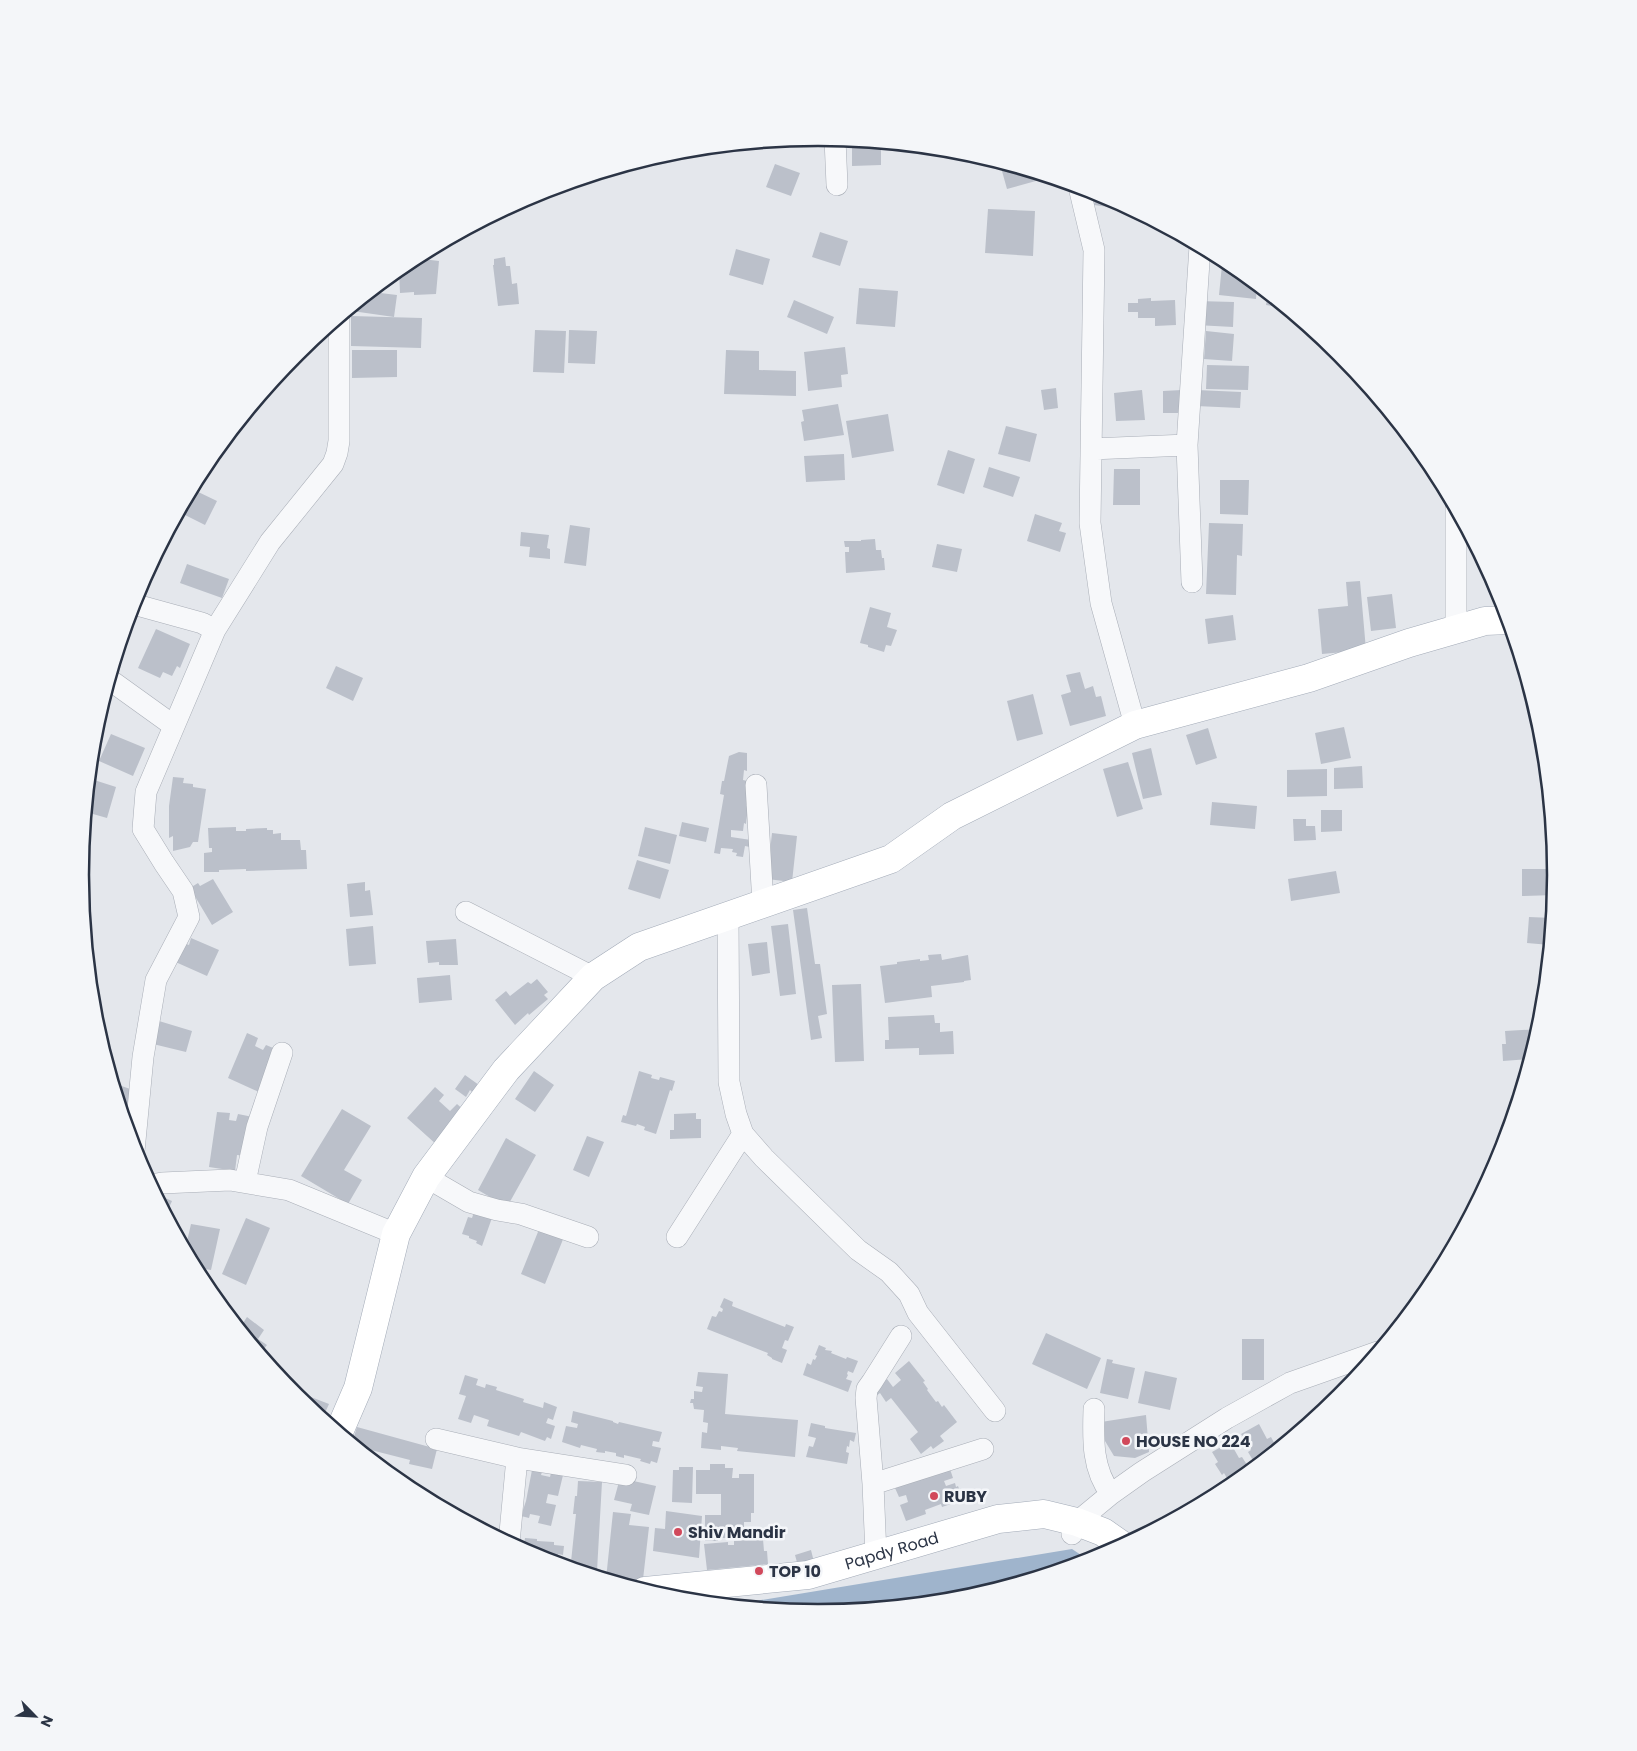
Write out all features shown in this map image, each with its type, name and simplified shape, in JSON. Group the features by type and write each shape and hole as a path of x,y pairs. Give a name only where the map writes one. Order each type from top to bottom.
{"main road":[{"path":"340,1427 358,1388 396,1234 426,1177 506,1070 593,977 639,948 891,859 952,816 1135,725 1309,678 1409,643 1485,622 1502,621"},
{"name":"Papdy Road","path":"667,1589 808,1575 998,1519 1044,1514 1074,1528"},
{"path":"1074,1528 1101,1548"},
{"path":"718,1598 797,1591 963,1546 1031,1533 1074,1528 1103,1532 1116,1541"}],"street":[{"path":"835,146 837,185"},
{"path":"1081,194 1094,250 1090,523 1101,603 1135,725"},
{"path":"1192,582 1187,445 1199,254"},
{"path":"136,1133 143,1057 156,980 189,917 183,891 143,829 146,792 214,630 270,542 333,464 339,441 339,325"},
{"path":"1091,449 1187,445"},
{"path":"1456,522 1456,630"},
{"path":"140,606 202,623 214,630"},
{"path":"115,684 174,726"},
{"path":"756,785 763,904"},
{"path":"466,912 593,977"},
{"path":"728,916 729,1082 736,1114 743,1134 764,1158 858,1250 888,1272 909,1294 918,1313 995,1411"},
{"path":"245,1182 257,1127 282,1054"},
{"path":"677,1237 743,1134"},
{"path":"426,1177 469,1202 521,1214 588,1237"},
{"path":"157,1184 230,1180 289,1190 327,1204 396,1234"},
{"path":"876,1555 867,1389 901,1336"},
{"path":"1074,1528 1111,1494 1227,1418 1290,1383 1368,1355"},
{"path":"1094,1410 1092,1444 1102,1482 1111,1494"},
{"path":"436,1440 517,1458 626,1475"},
{"path":"873,1484 984,1449"},
{"path":"510,1536 517,1458"}],"water":[{"path":"1072,1549 1082,1556 1053,1567 1007,1580 961,1591 914,1599 866,1604 818,1605 750,1602"}],"building":[{"path":"852,147 881,149 881,165 852,166"},
{"path":"775,164 800,173 791,196 766,187"},
{"path":"1002,170 1039,180 1007,189"},
{"path":"1095,200 1112,207 1094,205"},
{"path":"988,209 1035,211 1033,256 985,253"},
{"path":"820,232 848,241 840,266 812,257"},
{"path":"736,249 770,259 763,285 729,275"},
{"path":"505,257 506,266 510,266 512,284 517,283 519,304 498,306 493,265 494,259"},
{"path":"428,260 439,261 436,294 414,295 414,292 400,293 399,279"},
{"path":"1222,268 1256,292 1256,299 1219,295"},
{"path":"859,288 898,291 895,327 856,324"},
{"path":"380,293 397,295 394,317 356,312"},
{"path":"1151,298 1151,301 1175,300 1176,325 1155,326 1155,318 1138,318 1138,312 1128,312 1128,303 1138,303 1138,299"},
{"path":"794,300 834,317 827,334 787,317"},
{"path":"1267,300 1275,306 1266,305"},
{"path":"1197,301 1234,302 1233,327 1196,325"},
{"path":"351,316 422,318 421,348 351,346"},
{"path":"535,330 566,331 564,373 533,372"},
{"path":"569,330 597,331 595,364 568,363"},
{"path":"1206,331 1234,334 1232,361 1204,359"},
{"path":"845,347 848,374 841,375 842,387 808,391 804,352"},
{"path":"352,350 397,350 397,377 352,378"},
{"path":"726,350 759,351 759,370 796,371 796,396 724,394"},
{"path":"1207,365 1249,366 1248,390 1206,389"},
{"path":"1056,388 1058,408 1044,410 1041,390"},
{"path":"1142,390 1145,420 1116,421 1114,393"},
{"path":"1182,390 1183,413 1163,413 1163,391"},
{"path":"1197,390 1241,392 1240,408 1196,406"},
{"path":"838,404 844,435 804,441 801,422 804,421 802,410"},
{"path":"888,414 894,451 852,458 846,421"},
{"path":"1006,426 1037,434 1030,462 998,454"},
{"path":"948,450 975,459 964,494 937,485"},
{"path":"844,454 845,480 806,482 804,456"},
{"path":"989,467 1020,477 1013,497 983,487"},
{"path":"1114,469 1140,469 1140,505 1113,505"},
{"path":"1220,480 1249,480 1248,515 1220,514"},
{"path":"199,492 217,501 205,525 185,515"},
{"path":"1035,514 1062,523 1059,531 1066,533 1060,552 1027,541"},
{"path":"1209,523 1243,524 1242,556 1237,555 1236,595 1206,594"},
{"path":"570,525 590,528 586,566 564,563"},
{"path":"521,532 549,535 547,548 550,549 550,559 529,557 530,547 520,546"},
{"path":"875,539 876,550 881,550 882,558 884,558 885,570 846,573 845,552 849,552 849,547 845,547 844,541"},
{"path":"937,544 962,549 957,572 932,567"},
{"path":"187,564 229,579 222,598 180,583"},
{"path":"1360,581 1366,650 1322,654 1318,609 1348,606 1346,582"},
{"path":"1392,594 1396,628 1371,631 1367,597"},
{"path":"870,607 891,613 887,627 897,630 891,646 886,645 884,652 860,643"},
{"path":"1233,615 1236,640 1208,644 1205,619"},
{"path":"156,629 190,644 180,668 177,666 172,676 163,672 160,678 138,668"},
{"path":"336,666 363,678 353,701 326,688"},
{"path":"1080,672 1085,689 1093,686 1096,697 1101,696 1106,716 1070,726 1061,695 1071,692 1066,675"},
{"path":"1033,694 1043,734 1017,741 1007,701"},
{"path":"1344,727 1351,758 1321,764 1315,733"},
{"path":"1208,728 1217,758 1196,765 1186,735"},
{"path":"111,734 145,748 133,776 99,761"},
{"path":"1151,748 1162,795 1143,799 1132,753"},
{"path":"739,752 747,753 747,771 744,770 743,780 752,782 747,798 746,824 744,823 743,831 731,830 731,837 751,840 750,847 745,846 743,857 736,856 737,853 732,852 733,849 721,848 720,854 714,853 724,795 720,794 722,781 724,781 729,756"},
{"path":"1128,762 1143,809 1117,817 1103,769"},
{"path":"1362,766 1363,788 1334,789 1334,768"},
{"path":"1327,769 1327,796 1287,797 1287,770"},
{"path":"173,777 184,778 183,783 193,784 193,787 206,789 198,842 193,842 190,847 173,851 173,836 169,838 169,806"},
{"path":"95,780 116,787 107,818 92,814"},
{"path":"1212,802 1257,806 1255,829 1210,825"},
{"path":"1321,810 1342,810 1342,831 1321,832"},
{"path":"1293,819 1306,819 1306,826 1315,826 1316,840 1294,841"},
{"path":"682,822 709,828 706,842 679,836"},
{"path":"236,827 236,831 267,828 267,830 273,830 273,834 281,833 281,840 300,840 301,850 306,850 307,869 246,871 246,869 204,872 204,853 212,852 212,848 209,848 208,828"},
{"path":"645,827 677,835 670,864 638,856"},
{"path":"772,833 797,836 792,882 767,879"},
{"path":"637,860 669,870 660,899 628,889"},
{"path":"1522,869 1548,869 1548,895 1522,896"},
{"path":"1336,871 1340,893 1291,901 1288,879"},
{"path":"213,879 233,912 212,925 190,888 198,883 200,886"},
{"path":"365,882 365,891 370,890 373,915 350,917 347,884"},
{"path":"807,908 815,964 820,964 827,1014 818,1016 822,1038 811,1040 793,910"},
{"path":"1529,917 1547,918 1545,945 1527,943"},
{"path":"788,924 796,994 780,996 771,926"},
{"path":"373,926 376,964 349,966 346,929"},
{"path":"191,938 219,950 207,976 171,960 179,941 189,945"},
{"path":"456,939 458,965 439,965 439,962 428,963 426,941"},
{"path":"767,942 770,973 752,976 748,944"},
{"path":"941,954 942,960 968,955 971,980 931,986 932,997 885,1003 880,966 920,959 920,961 929,960 928,955"},
{"path":"450,975 452,1000 419,1003 417,978"},
{"path":"537,979 548,992 544,995 548,999 515,1025 495,1000 506,991 510,996 528,982 531,984"},
{"path":"861,984 864,1061 835,1062 832,985"},
{"path":"934,1015 935,1023 940,1023 940,1032 953,1031 954,1054 919,1055 919,1048 885,1049 885,1040 889,1040 888,1017"},
{"path":"159,1021 192,1031 186,1052 153,1044"},
{"path":"1531,1030 1524,1059 1503,1061 1502,1044 1506,1044 1505,1031"},
{"path":"247,1033 258,1038 255,1046 263,1050 266,1045 278,1050 259,1092 228,1078"},
{"path":"534,1071 554,1085 535,1112 515,1099"},
{"path":"639,1071 652,1075 651,1078 659,1080 660,1077 675,1081 672,1091 670,1090 656,1134 644,1130 645,1127 637,1124 636,1126 621,1122 623,1115 626,1116"},
{"path":"465,1075 479,1085 473,1093 470,1090 466,1097 455,1089"},
{"path":"120,1085 133,1090 127,1109"},
{"path":"435,1087 444,1095 439,1101 450,1111 457,1104 466,1112 437,1145 407,1118"},
{"path":"342,1109 371,1126 344,1170 362,1180 348,1204 301,1176"},
{"path":"217,1112 230,1113 229,1120 236,1121 238,1114 253,1117 247,1156 237,1155 235,1171 209,1167"},
{"path":"696,1113 696,1119 701,1119 701,1138 670,1139 670,1130 674,1130 674,1114"},
{"path":"587,1136 604,1142 589,1177 573,1170"},
{"path":"506,1138 536,1155 507,1207 478,1190"},
{"path":"164,1197 172,1201 169,1207"},
{"path":"475,1209 493,1215 482,1246 476,1243 477,1241 469,1238 469,1236 462,1234 468,1217 472,1218"},
{"path":"246,1218 270,1228 246,1285 222,1274"},
{"path":"542,1222 566,1232 545,1284 521,1274"},
{"path":"191,1224 220,1229 211,1270 205,1269 187,1240"},
{"path":"724,1298 733,1302 732,1306 785,1327 786,1324 794,1327 788,1341 785,1340 782,1348 787,1350 782,1363 772,1359 767,1355 768,1353 707,1329 712,1316 716,1317 719,1311 722,1312 723,1309 720,1307"},
{"path":"247,1317 264,1330 258,1339 267,1345 264,1349 243,1323"},
{"path":"1046,1333 1101,1358 1087,1389 1032,1364"},
{"path":"1242,1339 1264,1339 1264,1380 1242,1380"},
{"path":"819,1345 826,1348 825,1350 832,1351 831,1353 858,1361 853,1373 848,1371 847,1374 846,1379 852,1381 848,1392 803,1375 807,1363 811,1365 813,1359 815,1360"},
{"path":"1107,1359 1113,1360 1112,1363 1135,1368 1128,1399 1100,1393"},
{"path":"909,1361 925,1381 923,1382 927,1390 936,1402 938,1401 942,1407 944,1405 957,1422 940,1436 944,1441 933,1449 931,1446 921,1454 910,1439 918,1432 891,1398 886,1402 880,1393 876,1396 869,1387 881,1384 887,1379 893,1387 901,1380 895,1373"},
{"path":"1145,1371 1177,1378 1170,1410 1138,1403"},
{"path":"698,1372 728,1374 725,1414 798,1420 795,1457 737,1451 738,1448 721,1446 721,1450 701,1448 702,1432 707,1433 708,1423 703,1422 704,1410 694,1409 693,1403 690,1403 691,1399 694,1399 694,1391 702,1392 703,1387 696,1386"},
{"path":"465,1375 478,1379 476,1385 485,1388 486,1384 497,1387 496,1390 524,1399 523,1402 543,1408 544,1402 557,1407 553,1420 548,1418 546,1423 555,1426 551,1439 547,1437 545,1441 521,1432 519,1436 487,1426 489,1420 474,1415 471,1423 458,1419 466,1396 459,1394"},
{"path":"305,1395 329,1404 325,1413"},
{"path":"573,1411 618,1424 619,1422 662,1432 659,1442 653,1441 652,1446 661,1448 657,1463 651,1461 650,1464 640,1461 641,1459 624,1455 624,1458 616,1456 616,1453 605,1451 605,1453 596,1452 597,1449 581,1445 580,1448 562,1442 566,1426 577,1428 578,1424 571,1422"},
{"name":"HOUSE NO 224","path":"1146,1415 1149,1452 1135,1458 1114,1456 1102,1436 1101,1422"},
{"path":"811,1423 825,1426 825,1428 856,1433 854,1442 850,1440 849,1447 847,1446 846,1452 849,1453 847,1464 806,1457 809,1446 813,1447 816,1438 808,1436"},
{"path":"1259,1424 1267,1439 1271,1437 1275,1444 1253,1461 1248,1452 1251,1450 1241,1434"},
{"path":"357,1427 437,1449 432,1469 409,1464 410,1460 368,1449 354,1438"},
{"path":"1230,1442 1239,1458 1242,1457 1247,1465 1228,1479 1224,1473 1222,1475 1215,1464 1218,1462 1212,1452"},
{"path":"710,1464 725,1464 725,1468 733,1468 732,1478 739,1478 739,1474 754,1474 754,1513 751,1513 751,1522 744,1522 744,1527 732,1528 732,1538 718,1538 718,1541 705,1541 705,1515 721,1515 721,1494 696,1494 696,1470 710,1470"},
{"path":"679,1467 693,1467 692,1503 672,1502 673,1470 679,1470"},
{"path":"552,1469 564,1471 558,1496 548,1494 546,1503 556,1505 551,1526 538,1523 540,1516 530,1514 529,1518 521,1516 532,1470 542,1472 541,1475 550,1477"},
{"name":"RUBY","path":"950,1469 953,1478 944,1481 946,1486 955,1483 963,1500 942,1507 941,1504 925,1510 926,1514 906,1521 900,1505 908,1502 906,1495 899,1497 895,1488"},
{"path":"620,1478 656,1486 649,1515 630,1511 632,1504 614,1500"},
{"path":"578,1481 602,1482 597,1571 571,1562 576,1514 573,1514 575,1496 577,1496"},
{"name":"Shiv Mandir","path":"666,1511 702,1516 699,1558 653,1551 655,1528 665,1529"},
{"path":"613,1512 631,1514 629,1525 649,1527 643,1583 607,1573"},
{"path":"525,1538 554,1542 554,1545 564,1546 563,1555 558,1554 558,1557 524,1543"},
{"path":"763,1539 764,1551 767,1551 768,1564 707,1570 704,1544 728,1542 728,1545 734,1545 734,1541"},
{"path":"811,1550 814,1562 798,1566 795,1555"}],"place":[{"name":"HOUSE NO 224","path":"1126,1441"},
{"name":"RUBY","path":"934,1496"},
{"name":"Shiv Mandir","path":"678,1532"},
{"name":"TOP 10","path":"759,1571"}]}
